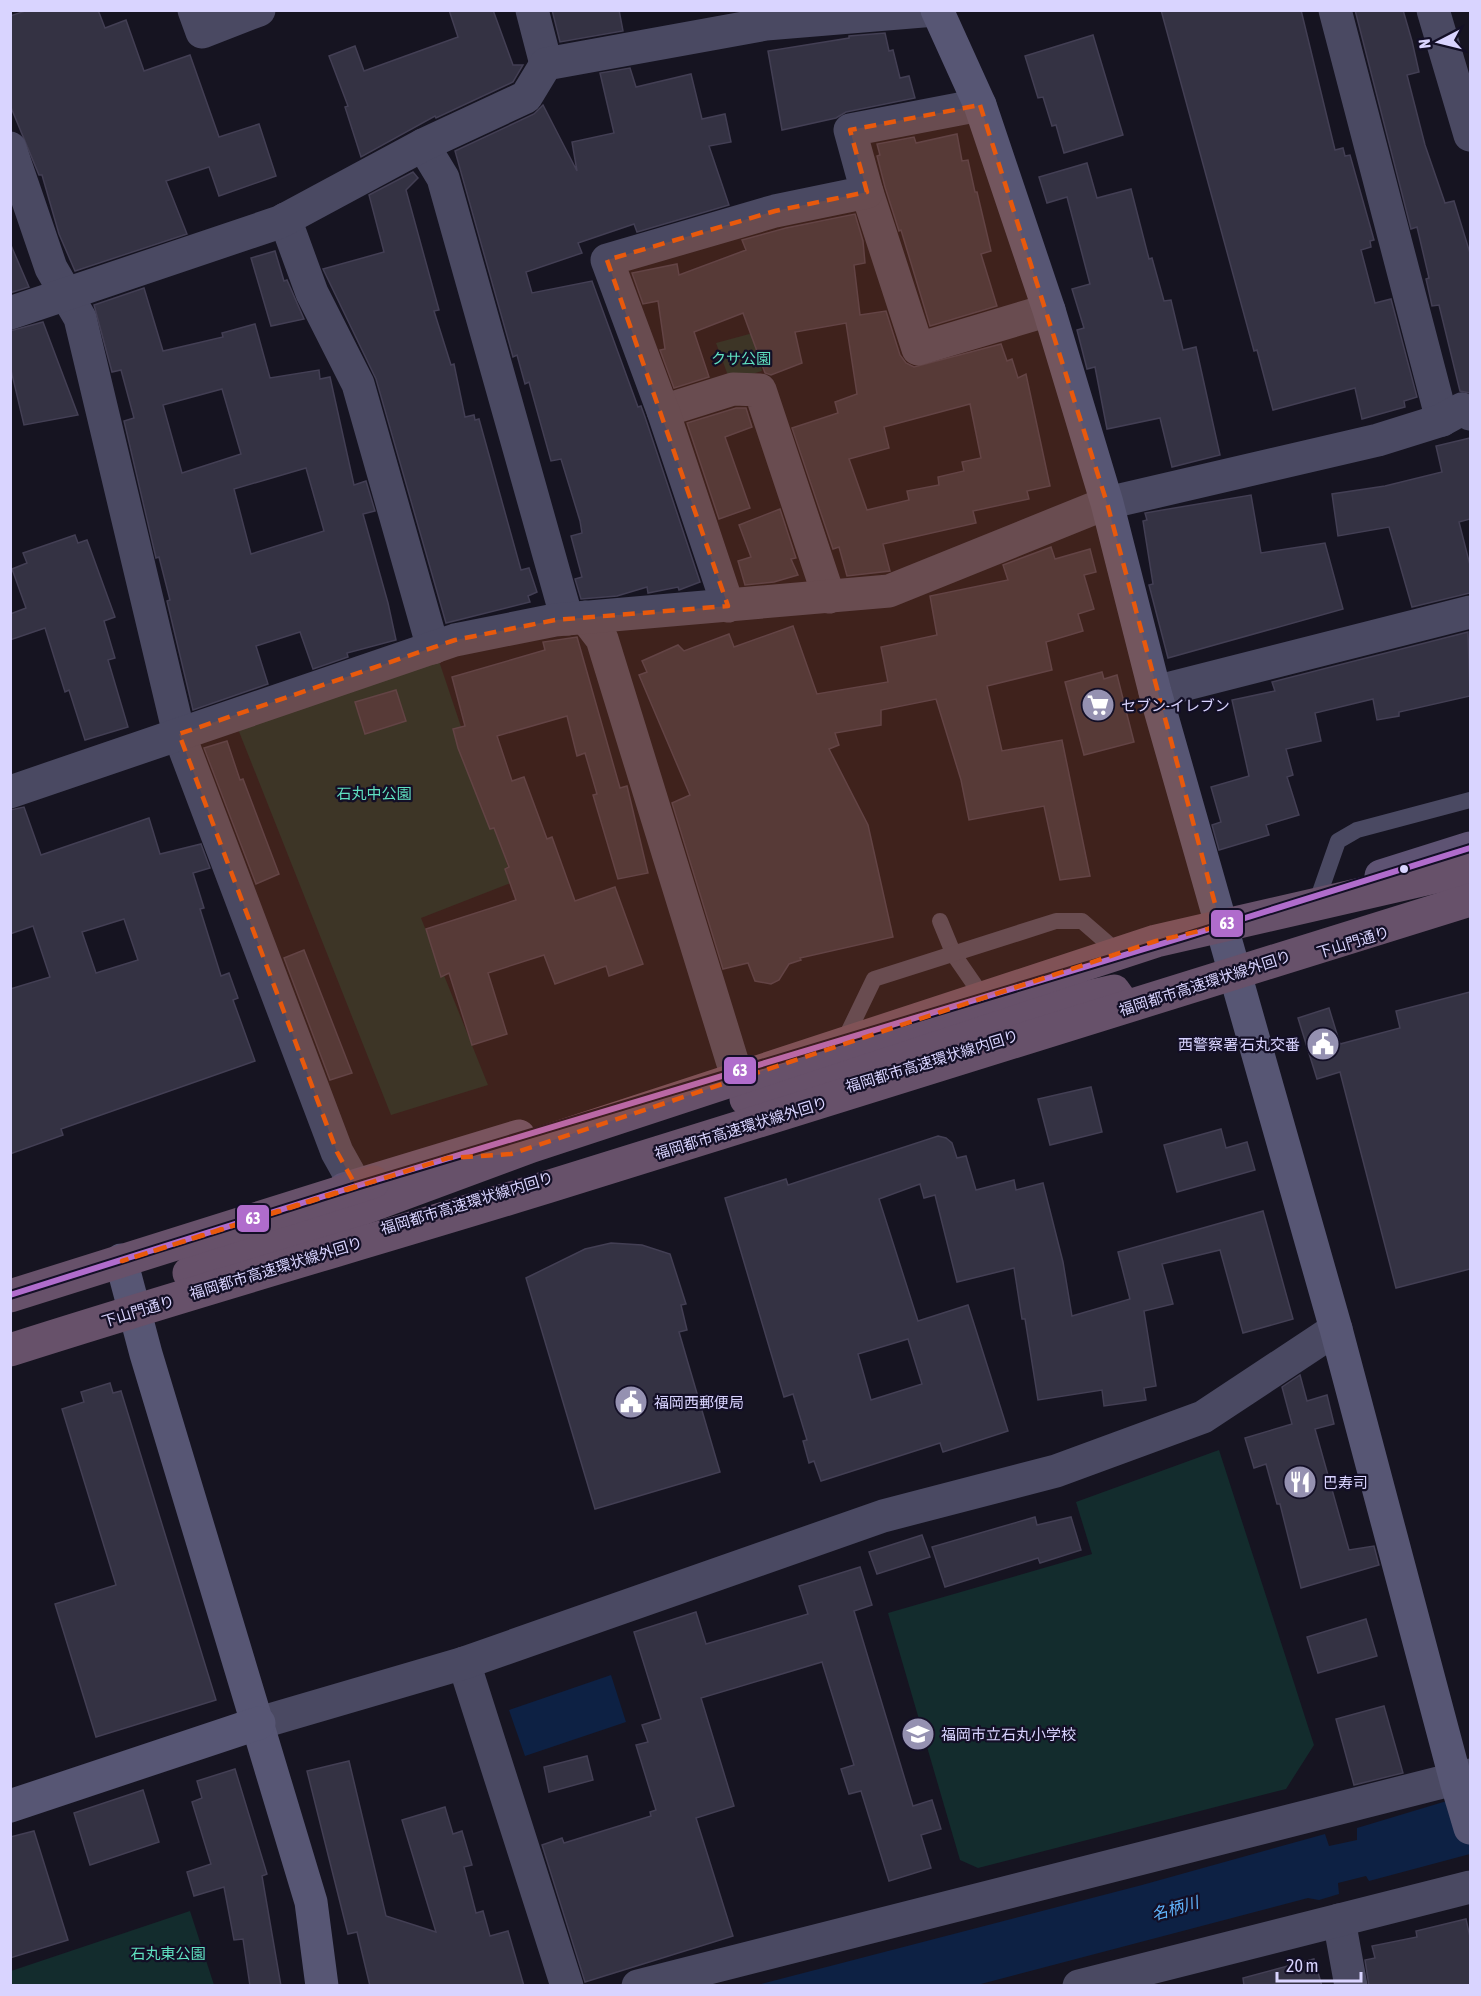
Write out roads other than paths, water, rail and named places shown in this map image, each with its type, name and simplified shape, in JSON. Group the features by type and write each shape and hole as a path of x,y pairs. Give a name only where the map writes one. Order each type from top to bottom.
{"highway":[{"path":"134,1303 532,1146 1124,951 1156,941 1470,868"},
{"name":"福岡都市高速環状線内回り","path":"10,1329 134,1303 340,1243 1028,1032 1320,938 1470,895"},
{"name":"福岡都市高速環状線外回り","path":"10,1350 137,1309 547,1188 1028,1040 1470,900"},
{"path":"10,1295 448,1158 581,1149 1065,1002 1114,991 1126,1010"}],"main road":[{"path":"10,1295 356,1186 735,1070 1221,926 1470,848"},
{"name":"下山門通り","path":"10,1350 134,1303 750,1129 1126,1010 1470,905"}],"street":[{"path":"194,10 202,32 259,10"},
{"path":"10,313 285,219 423,145 526,97 546,64 531,10"},
{"path":"546,64 766,24 936,10 980,105 1049,310 1107,503 1155,693 1234,978 1463,1778 1470,1828"},
{"path":"10,792 455,640 576,618 889,591 1107,503 1378,440 1461,412 1335,10"},
{"path":"1433,10 1462,74 1470,135"},
{"path":"980,105 850,130 867,192 918,349 1049,310"},
{"path":"423,145 443,178 576,618 603,639 735,1070"},
{"path":"10,148 51,268 80,318 179,734 337,1152 356,1186"},
{"path":"728,606 663,411 607,260 775,211 867,192"},
{"path":"285,219 312,293 358,384 433,648"},
{"path":"663,411 733,389 760,390 829,597"},
{"path":"1155,693 1470,612"},
{"path":"121,1260 311,1902 322,1986"},
{"path":"10,1806 259,1723 464,1664 884,1516 1056,1471 1203,1417 1336,1329"},
{"path":"464,1664 567,1986"},
{"path":"638,1986 1463,1778"},
{"path":"1079,1986 1470,1887"},
{"path":"1339,1920 1351,1986"}],"lane":[{"path":"1319,895 1338,841 1357,830 1470,800"},
{"path":"940,921 954,955 983,997"},
{"path":"846,1037 874,979 1056,921 1082,921 1121,956"}],"water":[{"path":"611,1675 626,1722 525,1756 509,1710"},
{"name":"名柄川","path":"1470,1794 1470,1854 1369,1881 1366,1876 1338,1883 1339,1894 1319,1900 1308,1898 977,1985 753,1986 1142,1885 1325,1834 1329,1846 1357,1840 1357,1828"}],"place":[{"name":"セブン-イレブン","path":"1098,705"},
{"name":"西警察署 石丸交番","path":"1323,1044"},
{"name":"福岡西郵便局","path":"631,1402"},
{"name":"巴寿司","path":"1300,1482"},
{"name":"福岡市立石丸小学校","path":"918,1734"}],"park label":[{"name":"クサ公園","path":"741,358"},
{"name":"石丸中公園","path":"374,793"},
{"name":"石丸東公園","path":"168,1953"}]}
